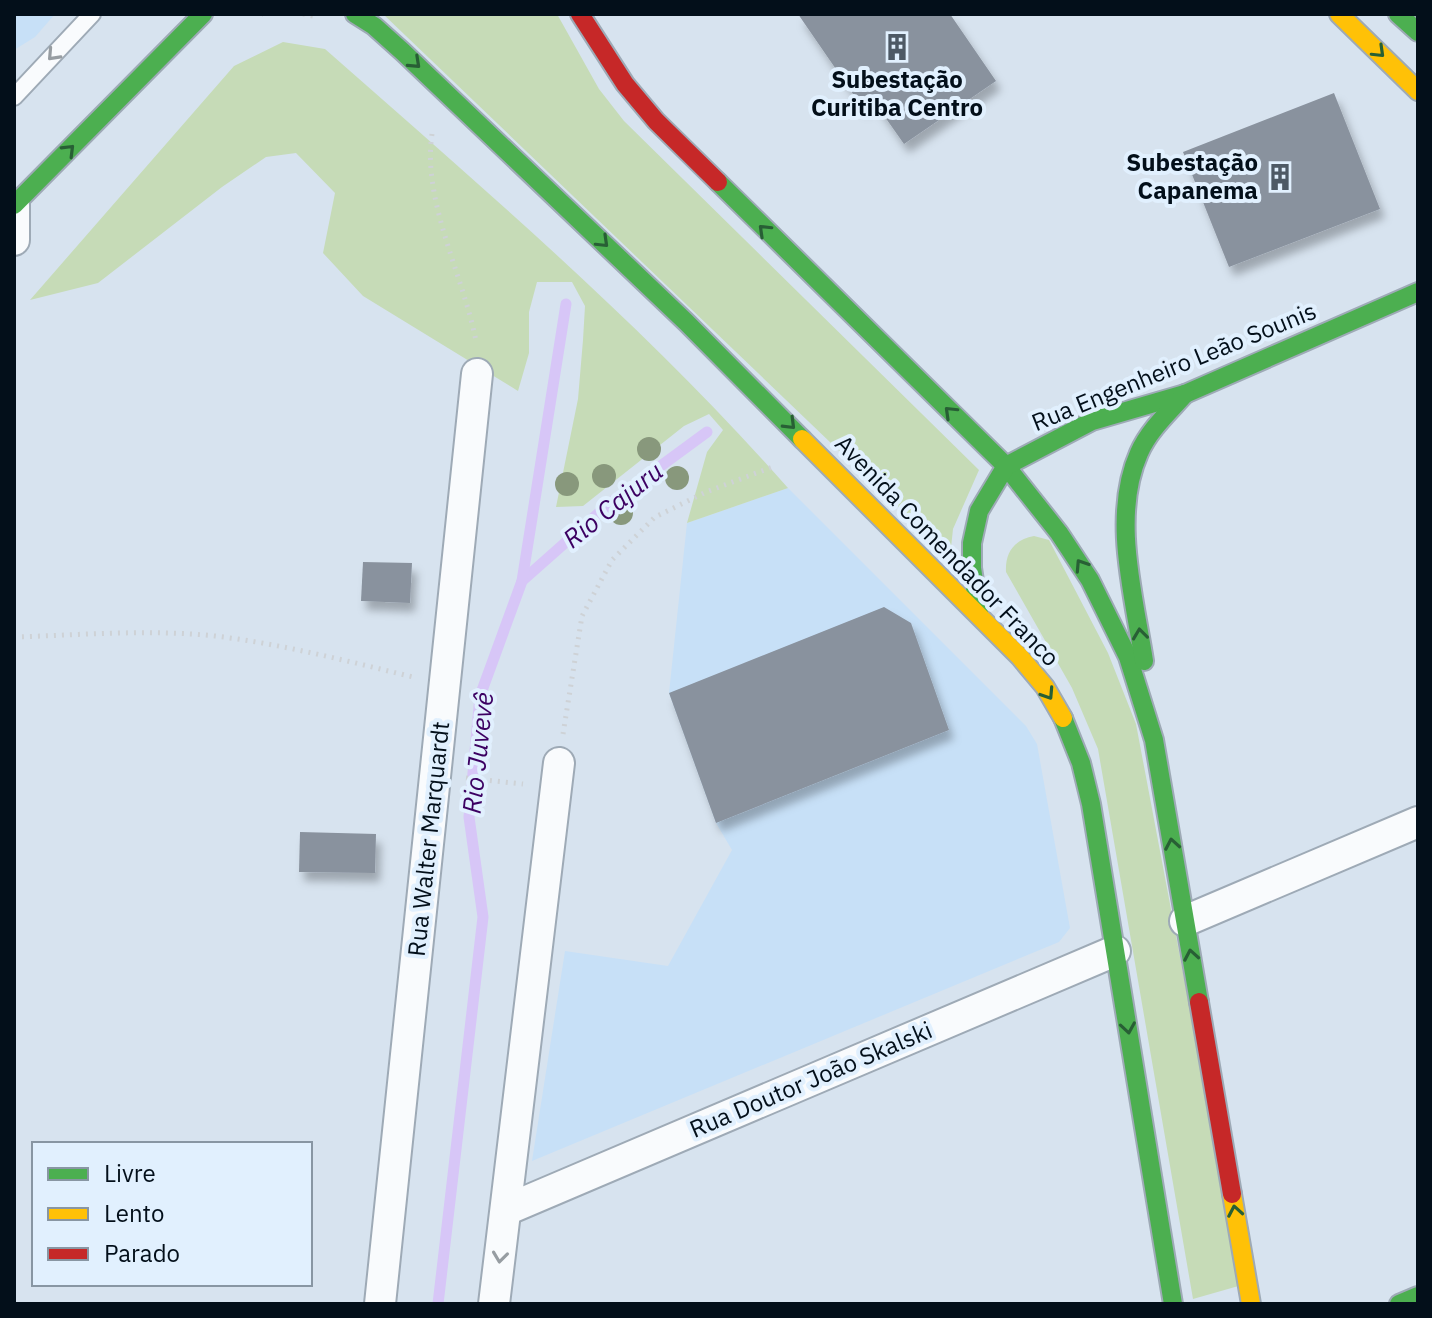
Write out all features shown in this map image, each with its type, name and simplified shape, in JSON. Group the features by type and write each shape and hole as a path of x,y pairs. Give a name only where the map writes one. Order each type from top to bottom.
{"main road":[{"path":"14,205 203,14"},
{"name":"Avenida Comendador Franco","path":"355,14 403,52 641,278 979,614 1045,687 1067,725 1091,804 1173,1304"},
{"path":"580,14 625,84 656,121 1006,466 1054,526 1085,570 1109,615 1128,658 1154,740"},
{"path":"1339,14 1418,91"},
{"path":"1398,14 1418,32"},
{"name":"Rua Engenheiro Leão Sounis","path":"979,614 972,568 972,543 979,511 1006,466 1092,421 1185,394 1418,292"},
{"path":"1185,394 1140,450 1129,480 1126,505 1154,740 1251,1304"},
{"path":"1399,1304 1418,1296"}],"street":[{"path":"14,205 14,240"},
{"name":"Rua Walter Marquardt","path":"380,1304 477,374"},
{"path":"494,1304 559,763"},
{"path":"1185,921 1418,822"},
{"name":"Rua Doutor João Skalski","path":"506,1210 1115,951"}],"lane":[{"path":"14,97 92,14"}],"path":[{"path":"434,122 429,155 432,187 472,318 478,347 477,374"},
{"path":"559,763 582,616 612,560 655,517 706,492 782,463"},
{"path":"14,637 151,633 213,636 283,646 445,684"},
{"path":"472,778 515,783"}],"shaded area":[{"path":"14,14 55,14 35,37 14,50"},
{"path":"788,488 1026,726 1037,744 1070,928 1059,942 532,1161 565,951 668,966 732,850 716,823 669,693 687,523"}],"green space":[{"path":"383,14 557,14 599,89 624,121 979,470 953,529 950,557"},
{"path":"283,42 325,49 564,261 679,372 788,488 687,523 707,452 723,430 709,414 684,426 583,506 556,507 578,399 583,340 585,306 572,282 537,282 529,312 529,353 518,391 363,296 323,253 335,193 296,153 266,157 98,283 30,300 234,66"},
{"path":"1034,536 1049,540 1108,653 1136,724 1242,1285 1193,1299 1098,749 1072,688 1006,572 1007,558 1012,548 1021,540"}],"building":[{"name":"Subestação Curitiba Centro","path":"798,14 950,14 996,81 904,144 873,100 862,107"},
{"name":"Subestação Capanema","path":"1334,93 1380,209 1229,267 1183,152"},
{"path":"363,562 412,563 410,603 361,601"},
{"path":"884,607 911,623 949,730 716,823 669,693"},
{"path":"300,832 376,834 375,873 299,872"}],"waterway":[{"name":"Rio Juvevê","path":"438,1304 483,917 469,817 480,696 522,581 566,304"},
{"name":"Rio Cajuru","path":"522,581 609,504 707,432"}],"traffic: fast":[{"path":"14,205 203,14"},
{"path":"355,14 403,52 686,322 802,439"},
{"path":"1398,14 1418,32"},
{"path":"718,182 1006,466 1059,533 1090,580 1128,657 1154,740 1199,1002"},
{"path":"979,614 972,568 972,543 979,511 1006,466 1092,421 1185,394 1418,292"},
{"path":"1144,661 1127,556 1127,503 1131,477 1143,445 1185,394"},
{"path":"1063,718 1081,763 1091,804 1173,1304"},
{"path":"1399,1304 1418,1296"}],"traffic: slow":[{"path":"1339,14 1418,91"},
{"path":"802,439 1020,657 1045,687 1063,718"},
{"path":"1232,1194 1251,1304"}],"traffic: jam":[{"path":"580,14 625,84 656,121 718,182"},
{"path":"1199,1002 1232,1194"}],"place":[{"name":"Subestação Curitiba Centro","path":"897,47"},
{"name":"Subestação Capanema","path":"1280,177"}]}
